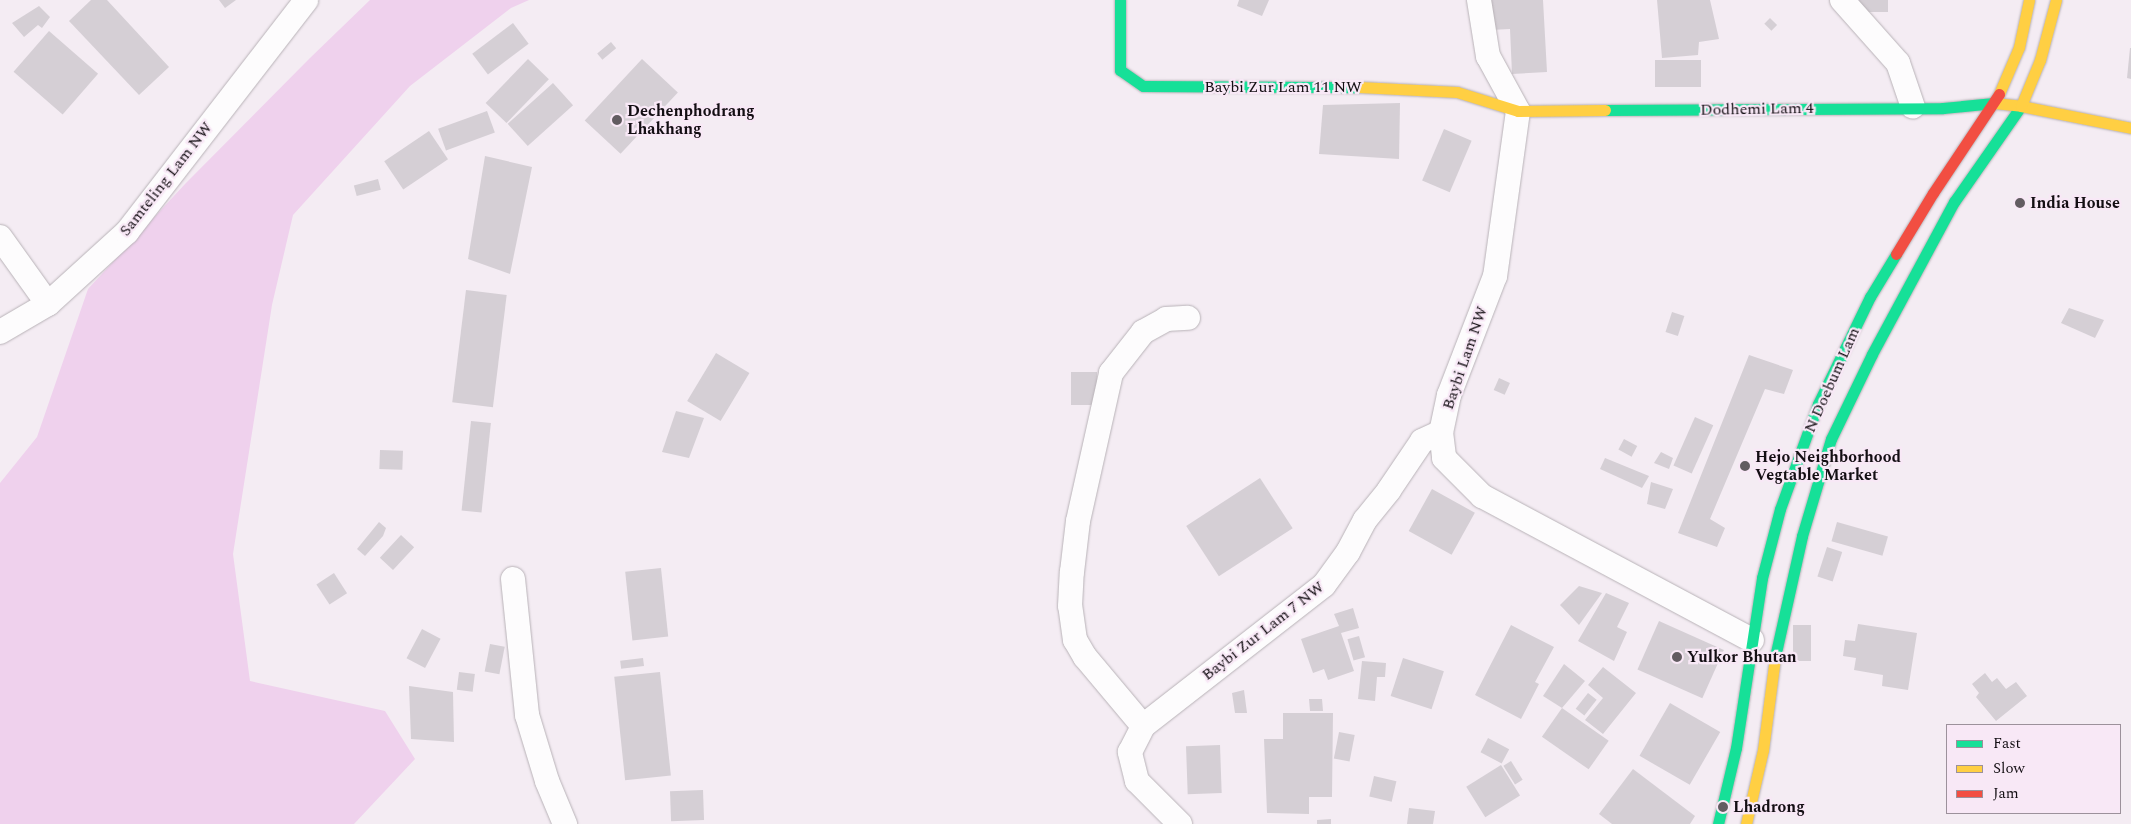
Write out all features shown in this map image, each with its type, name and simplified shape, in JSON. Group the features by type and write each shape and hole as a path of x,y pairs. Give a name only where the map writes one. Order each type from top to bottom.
{"main road":[{"name":"Baybi Zur Lam 11 NW","path":"1120,0 1120,70 1143,86 1356,87 1457,92 1518,111"},
{"name":"N Doebum Lam","path":"1718,824 1736,748 1762,578 1780,509 1818,404 1870,297 1934,193 1995,103 2019,48 2030,0"},
{"name":"N Doebum Lam","path":"1746,824 1762,750 1775,659 1802,536 1831,439 1872,354 1954,202 2021,106 2040,60 2056,0"},
{"name":"Dodhemi Lam 4","path":"1518,111 1943,108 1995,103 2021,106 2131,128"}],"street":[{"name":"Samteling Lam NW","path":"0,332 48,304 127,232 306,0"},
{"path":"1479,0 1488,56 1518,111"},
{"path":"1842,0 1898,63 1913,107"},
{"name":"Baybi Lam NW","path":"1518,111 1494,276 1449,395 1441,432 1444,458 1482,496 1752,640"},
{"path":"0,237 48,304"},
{"path":"1143,726 1085,657 1076,640 1070,606 1072,572 1078,521 1111,373 1143,332 1166,319 1188,318"},
{"name":"Baybi Zur Lam 7 NW","path":"1180,824 1137,780 1130,752 1143,726 1324,585 1348,552 1365,520 1389,490 1422,440 1441,432"},
{"path":"513,580 526,715 547,781 565,824"}],"shaded area":[{"path":"370,0 529,0 511,8 410,86 293,215 272,305 233,554 250,681 385,711 415,759 354,824 0,824 0,483 37,437 88,289 185,184"}],"building":[{"path":"91,0 107,0 169,67 139,95 69,21"},
{"path":"219,0 236,0 225,8"},
{"path":"1239,0 1269,0 1262,16 1237,6"},
{"path":"1489,0 1543,0 1547,72 1512,74 1510,29 1490,30"},
{"path":"1657,0 1710,0 1719,39 1699,42 1698,55 1662,58"},
{"path":"1856,0 1888,0 1888,12 1856,12"},
{"path":"39,6 50,17 42,28 38,25 24,37 12,23"},
{"path":"1770,18 1777,25 1771,31 1764,24"},
{"path":"513,23 529,44 488,74 472,54"},
{"path":"49,31 98,74 63,114 14,72"},
{"path":"611,42 616,48 602,60 597,54"},
{"path":"2131,48 2131,79 2127,78"},
{"path":"528,59 549,79 506,123 486,103"},
{"path":"642,59 678,92 621,154 585,120"},
{"path":"1655,60 1701,60 1701,87 1655,87"},
{"path":"553,83 573,105 528,146 508,124"},
{"path":"1400,103 1399,159 1319,154 1323,105"},
{"path":"487,111 495,133 446,150 438,129"},
{"path":"1444,129 1472,141 1450,192 1422,181"},
{"path":"429,131 448,159 403,189 384,161"},
{"path":"485,156 532,167 510,274 468,259"},
{"path":"378,179 381,190 357,196 354,185"},
{"path":"466,290 507,295 493,407 452,402"},
{"path":"2069,308 2104,320 2095,338 2061,323"},
{"path":"1672,312 1684,316 1678,336 1666,332"},
{"path":"716,353 749,373 721,421 687,401"},
{"path":"1749,355 1793,370 1784,394 1765,389 1710,519 1725,528 1717,547 1678,533"},
{"path":"1071,372 1097,372 1097,405 1071,405"},
{"path":"1499,378 1510,383 1505,395 1494,390"},
{"path":"676,411 704,418 689,458 662,452"},
{"path":"1695,417 1713,425 1692,474 1673,465"},
{"path":"471,421 491,423 481,513 462,511"},
{"path":"1624,439 1637,446 1632,457 1618,450"},
{"path":"380,450 403,451 402,470 379,469"},
{"path":"1661,452 1673,458 1669,469 1654,463"},
{"path":"1605,458 1649,476 1642,488 1600,469"},
{"path":"1260,478 1293,528 1219,576 1186,526"},
{"path":"1651,482 1673,489 1665,509 1647,504"},
{"path":"1432,489 1475,513 1452,555 1409,531"},
{"path":"379,522 386,528 383,536 365,556 357,549"},
{"path":"1837,522 1888,537 1882,556 1831,541"},
{"path":"401,535 414,547 393,570 380,558"},
{"path":"1827,547 1842,552 1833,581 1817,576"},
{"path":"661,568 668,637 632,640 625,572"},
{"path":"334,573 347,593 329,605 316,584"},
{"path":"1579,586 1602,593 1579,625 1560,605"},
{"path":"1606,593 1629,603 1617,627 1627,632 1614,661 1578,641"},
{"path":"1353,608 1359,628 1341,633 1354,671 1328,680 1324,669 1313,673 1301,639 1339,626 1334,614"},
{"path":"1659,621 1724,650 1702,698 1637,669"},
{"path":"1858,624 1917,633 1908,690 1882,686 1883,675 1854,670 1856,658 1843,656 1845,640 1855,641"},
{"path":"1511,625 1554,647 1535,682 1539,684 1521,719 1475,695"},
{"path":"1793,625 1811,625 1811,661 1793,661"},
{"path":"422,629 441,639 425,668 407,658"},
{"path":"1359,636 1365,657 1354,660 1347,639"},
{"path":"490,644 505,647 499,674 485,671"},
{"path":"643,658 644,666 621,669 620,661"},
{"path":"1403,658 1444,671 1432,709 1391,696"},
{"path":"1362,661 1386,663 1385,677 1377,677 1375,701 1358,699"},
{"path":"1564,664 1585,681 1562,708 1543,696"},
{"path":"1603,667 1636,693 1603,734 1585,720 1603,698 1588,685"},
{"path":"459,672 475,674 473,692 457,690"},
{"path":"660,672 671,775 625,780 614,677"},
{"path":"1985,673 1992,682 1997,678 2006,689 2016,682 2027,696 1996,721 1976,697 1979,693 1972,684"},
{"path":"409,686 453,692 454,742 411,739"},
{"path":"1244,690 1247,713 1235,713 1232,693"},
{"path":"1588,693 1597,700 1584,716 1576,709"},
{"path":"1309,699 1322,699 1323,711 1310,711"},
{"path":"1670,703 1720,732 1690,785 1640,756"},
{"path":"1562,708 1609,741 1589,769 1542,737"},
{"path":"1283,713 1333,713 1332,797 1309,797 1309,814 1267,813 1264,739 1283,739"},
{"path":"1339,732 1355,735 1350,762 1334,759"},
{"path":"1488,738 1509,749 1502,763 1480,752"},
{"path":"1220,745 1222,793 1188,794 1186,746"},
{"path":"1511,761 1523,780 1515,784 1503,766"},
{"path":"1501,765 1520,796 1485,817 1466,787"},
{"path":"1633,769 1695,816 1690,824 1612,824 1599,814"},
{"path":"1374,776 1396,781 1392,802 1369,796"},
{"path":"703,790 704,820 671,821 670,791"},
{"path":"1409,808 1435,811 1433,824 1407,824"},
{"path":"1331,819 1331,824 1317,824 1317,820"}],"traffic: fast":[{"path":"1120,0 1120,70 1143,86 1359,87"},
{"path":"1605,110 1943,108 1994,103"},
{"path":"1775,657 1802,536 1831,439 1872,354 1954,202 2021,106"},
{"path":"1718,824 1736,748 1762,578 1780,509 1818,404 1870,297 1896,254"}],"traffic: slow":[{"path":"1999,94 2019,47 2029,0"},
{"path":"2021,106 2040,60 2056,0"},
{"path":"1359,87 1457,92 1518,111 1605,110"},
{"path":"1994,103 2021,106 2131,128"},
{"path":"1746,824 1763,750 1775,657"}],"traffic: jam":[{"path":"1896,254 1933,193 1999,94"}],"place":[{"name":"Dechenphodrang Lhakhang","path":"617,120"},
{"name":"India House","path":"2020,203"},
{"name":"Hejo Neighborhood Vegtable Market","path":"1745,466"},
{"name":"Yulkor Bhutan","path":"1677,657"},
{"name":"Lhadrong","path":"1723,807"}]}
